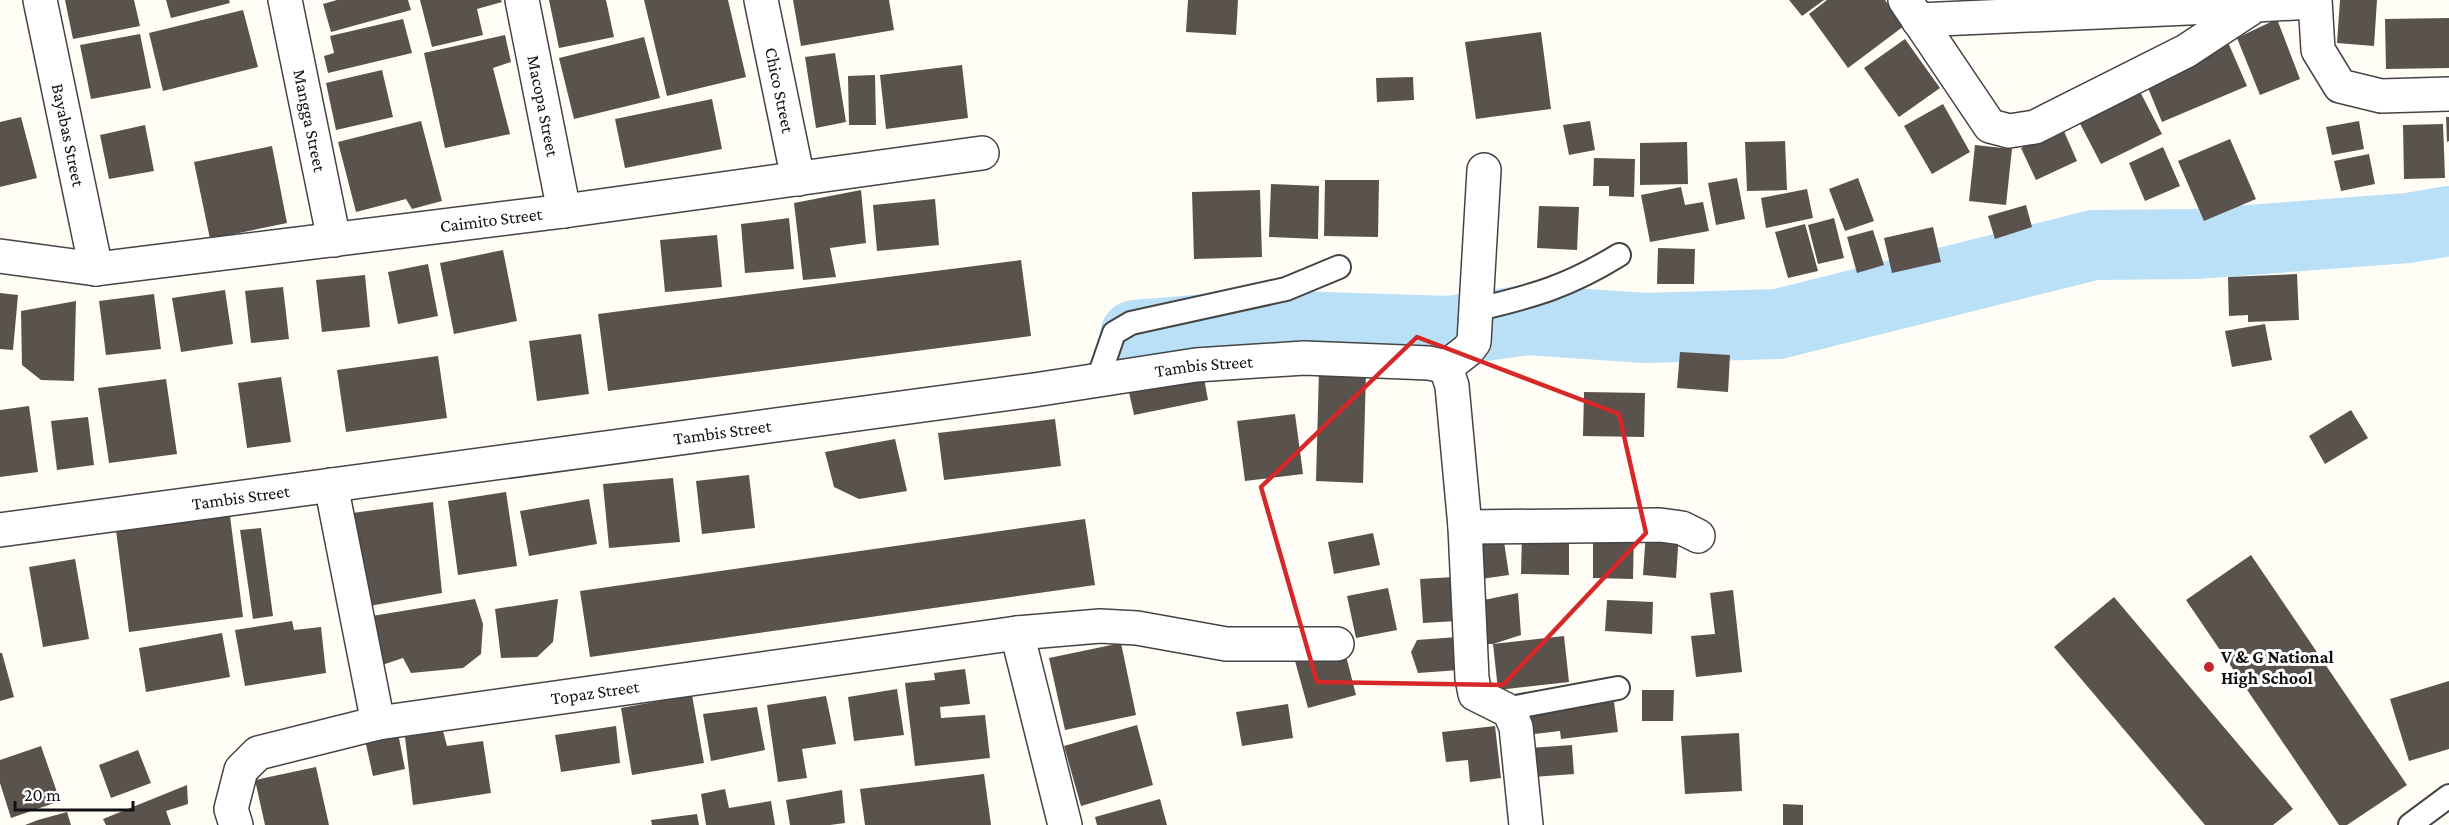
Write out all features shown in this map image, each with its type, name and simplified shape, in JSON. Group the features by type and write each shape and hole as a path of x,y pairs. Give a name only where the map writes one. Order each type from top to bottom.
{"street":[{"name":"Bayabas Street","path":"40,0 96,269"},
{"name":"Mangga Street","path":"285,0 334,240"},
{"name":"Macopa Street","path":"522,0 564,211"},
{"name":"Chico Street","path":"761,0 798,179"},
{"path":"1912,10 2256,5 2314,1 2318,50 2340,86 2381,96 2449,94"},
{"path":"1912,10 1990,126 2009,131 2035,127 2186,51 2256,5"},
{"name":"Caimito Street","path":"0,256 96,269 564,211 981,153"},
{"path":"1484,170 1478,309 1474,342 1468,350 1446,367 1452,386 1465,527 1472,678 1475,694 1510,713 1516,728 1527,825"},
{"name":"Tambis Street","path":"0,530 1022,392 1196,365 1304,358 1429,363 1446,367"},
{"path":"331,485 378,723"},
{"path":"1465,527 1660,525 1682,528 1698,536"},
{"name":"Topaz Street","path":"236,825 231,809 241,770 258,753 378,723 1017,633 1100,626 1137,628 1226,644 1337,644"},
{"path":"1017,633 1065,825"}],"lane":[{"path":"1478,309 1530,297 1560,287 1591,273 1619,255"},
{"path":"1098,379 1114,333 1131,323 1286,289 1339,267"},
{"path":"1505,709 1618,688"},
{"path":"2410,825 2449,796"}],"highlighted area":[{"path":"1417,337 1619,414 1646,533 1503,685 1317,682 1261,487"}],"building":[{"path":"65,0 134,0 140,26 73,39"},
{"path":"166,0 229,0 230,3 171,18"},
{"path":"337,0 408,0 411,10 331,32 323,4"},
{"path":"420,0 501,0 502,2 477,9 483,35 432,47"},
{"path":"549,0 606,0 614,37 559,48"},
{"path":"644,0 728,0 746,77 667,96"},
{"path":"793,0 889,0 894,30 801,46"},
{"path":"1188,0 1238,0 1236,35 1186,32"},
{"path":"1789,0 1824,0 1802,16"},
{"path":"1827,0 1885,0 1904,26 1848,68 1809,14"},
{"path":"2340,0 2377,0 2374,46 2337,43"},
{"path":"243,10 258,67 163,91 149,33"},
{"path":"2449,18 2449,68 2386,69 2385,19"},
{"path":"403,19 412,53 328,73 324,56 334,53 330,36"},
{"path":"2277,19 2300,79 2260,95 2237,38"},
{"path":"1541,32 1551,109 1476,119 1465,42"},
{"path":"140,34 151,88 91,99 80,45"},
{"path":"505,35 511,62 493,68 510,134 445,148 424,53"},
{"path":"644,37 660,98 574,119 559,58"},
{"path":"1905,39 1940,88 1899,117 1864,68"},
{"path":"2227,40 2247,86 2162,122 2144,78"},
{"path":"835,53 846,122 816,128 805,57"},
{"path":"962,65 968,118 886,129 880,75"},
{"path":"382,70 393,117 336,130 326,83"},
{"path":"875,75 876,125 849,125 848,76"},
{"path":"1413,77 1414,100 1377,102 1376,78"},
{"path":"2136,84 2162,134 2101,164 2075,114"},
{"path":"712,99 722,149 625,168 615,119"},
{"path":"1943,104 1970,152 1932,174 1904,126"},
{"path":"21,117 37,178 0,187 0,122"},
{"path":"2446,117 2449,117 2449,141 2447,142"},
{"path":"421,121 442,201 412,209 406,199 356,212 338,142"},
{"path":"1590,121 1595,150 1569,155 1563,125"},
{"path":"2359,121 2364,149 2332,155 2326,127"},
{"path":"2443,124 2445,178 2404,179 2403,125"},
{"path":"145,125 154,171 109,179 100,135"},
{"path":"2063,129 2077,161 2036,180 2021,148"},
{"path":"2230,139 2256,199 2204,221 2178,161"},
{"path":"1785,141 1787,190 1747,191 1745,142"},
{"path":"1687,142 1688,184 1640,185 1640,143"},
{"path":"1975,145 2012,149 2006,205 1969,201"},
{"path":"272,146 287,223 210,239 194,162"},
{"path":"2163,147 2180,186 2145,201 2129,163"},
{"path":"2369,154 2375,184 2341,191 2334,161"},
{"path":"1594,158 1635,159 1634,197 1609,196 1609,186 1593,186"},
{"path":"1737,178 1745,219 1716,225 1708,183"},
{"path":"1858,178 1874,221 1845,231 1829,189"},
{"path":"1325,180 1379,180 1378,237 1324,236"},
{"path":"1271,184 1319,186 1318,239 1269,237"},
{"path":"1681,187 1685,205 1703,202 1709,231 1650,242 1641,195"},
{"path":"1807,189 1813,218 1766,228 1761,198"},
{"path":"861,190 866,243 830,248 836,277 803,280 794,203"},
{"path":"1260,190 1262,257 1194,259 1192,192"},
{"path":"935,199 939,245 877,251 873,205"},
{"path":"2026,205 2032,227 1995,239 1988,216"},
{"path":"1539,206 1579,207 1577,250 1537,248"},
{"path":"789,218 794,269 745,273 741,224"},
{"path":"1834,218 1844,258 1818,264 1808,225"},
{"path":"1805,224 1818,271 1788,278 1775,232"},
{"path":"1933,227 1941,262 1892,273 1884,238"},
{"path":"1873,230 1884,265 1857,273 1847,237"},
{"path":"717,235 722,287 665,292 660,240"},
{"path":"1658,248 1695,249 1694,284 1657,284"},
{"path":"503,250 517,321 454,334 440,263"},
{"path":"1021,260 1031,336 608,391 598,314"},
{"path":"428,264 438,316 398,324 388,272"},
{"path":"2297,274 2299,320 2248,322 2248,315 2229,316 2228,277"},
{"path":"365,275 370,327 322,332 316,280"},
{"path":"283,287 289,339 251,343 245,291"},
{"path":"225,290 233,344 181,352 172,298"},
{"path":"0,293 18,295 13,350 0,349"},
{"path":"154,294 161,349 106,355 99,301"},
{"path":"76,301 74,381 41,380 22,365 21,311"},
{"path":"2265,324 2272,360 2232,367 2225,331"},
{"path":"581,334 589,394 537,401 529,341"},
{"path":"1680,352 1730,355 1728,392 1677,388"},
{"path":"438,356 447,418 346,432 337,370"},
{"path":"1202,367 1208,400 1134,415 1127,383"},
{"path":"1319,370 1366,371 1363,483 1316,481"},
{"path":"281,377 291,442 247,448 238,383"},
{"path":"166,379 177,454 109,463 98,388"},
{"path":"1584,392 1645,393 1644,437 1583,436"},
{"path":"29,406 38,472 0,477 0,410"},
{"path":"2351,410 2368,438 2325,464 2309,436"},
{"path":"1295,414 1303,474 1245,481 1237,421"},
{"path":"88,417 94,465 57,470 51,421"},
{"path":"1055,419 1061,466 944,480 938,433"},
{"path":"895,439 907,491 859,499 834,487 825,452"},
{"path":"749,475 755,528 702,534 696,481"},
{"path":"673,478 680,542 609,548 603,484"},
{"path":"506,492 517,566 458,575 448,501"},
{"path":"589,499 597,544 529,556 520,511"},
{"path":"433,502 442,593 358,608 345,514"},
{"path":"230,516 243,617 129,632 116,530"},
{"path":"1085,519 1095,585 590,657 580,591"},
{"path":"1593,527 1634,527 1633,579 1593,578"},
{"path":"261,528 273,616 253,619 240,530"},
{"path":"1646,531 1679,533 1676,578 1643,575"},
{"path":"1373,533 1380,565 1334,574 1328,542"},
{"path":"1503,535 1509,575 1481,579 1475,539"},
{"path":"1522,535 1569,537 1569,575 1521,574"},
{"path":"2251,555 2407,785 2347,825 2339,825 2186,600"},
{"path":"75,559 89,639 43,647 29,567"},
{"path":"1454,577 1457,621 1423,623 1420,579"},
{"path":"1388,588 1397,630 1356,638 1347,596"},
{"path":"1733,590 1742,672 1696,677 1691,636 1715,634 1710,593"},
{"path":"1518,593 1521,635 1493,644 1482,644 1474,602"},
{"path":"2114,597 2293,809 2273,825 2205,825 2054,647"},
{"path":"475,599 483,624 481,654 463,668 411,673 403,658 382,665 366,617"},
{"path":"558,599 553,642 537,657 501,658 495,609"},
{"path":"1607,600 1653,602 1652,634 1605,631"},
{"path":"292,621 294,630 321,627 326,673 245,686 235,630"},
{"path":"222,633 230,677 146,692 139,648"},
{"path":"1564,636 1569,682 1498,690 1493,644"},
{"path":"1457,637 1459,670 1418,673 1411,652 1417,640"},
{"path":"1121,643 1136,715 1065,730 1049,658"},
{"path":"1344,648 1356,695 1308,708 1295,661"},
{"path":"0,653 2,653 14,697 0,701"},
{"path":"965,669 970,704 940,707 941,718 985,715 990,758 915,766 905,683 935,680 934,673"},
{"path":"2449,681 2449,749 2409,761 2390,699"},
{"path":"897,689 904,735 854,741 848,697"},
{"path":"1642,690 1674,690 1673,721 1642,721"},
{"path":"692,695 704,763 632,775 621,708"},
{"path":"826,696 836,744 802,749 807,778 778,782 767,705"},
{"path":"1614,702 1618,732 1561,739 1560,731 1526,735 1523,712"},
{"path":"1288,704 1293,738 1242,746 1236,712"},
{"path":"757,707 765,750 711,761 703,714"},
{"path":"1137,725 1153,785 1081,806 1064,746"},
{"path":"616,726 620,763 561,772 555,735"},
{"path":"1495,726 1501,778 1470,782 1468,760 1446,762 1442,732"},
{"path":"443,731 447,746 483,741 491,793 413,805 405,737"},
{"path":"398,733 405,769 373,776 365,740"},
{"path":"1739,733 1742,791 1685,794 1681,736"},
{"path":"1572,745 1574,774 1533,777 1530,748"},
{"path":"41,746 60,801 11,818 0,783 0,760"},
{"path":"138,750 151,783 111,798 99,765"},
{"path":"316,767 329,825 265,825 255,780"},
{"path":"984,774 991,825 865,825 860,789"},
{"path":"187,785 188,804 166,811 171,825 106,825 103,819"},
{"path":"725,789 729,808 771,801 775,825 706,825 701,794"},
{"path":"842,790 845,823 790,825 786,800"},
{"path":"1160,799 1167,825 1097,825 1095,817"},
{"path":"1783,804 1803,805 1803,825 1783,825"},
{"path":"67,812 71,825 25,825 38,820"},
{"path":"697,814 699,825 652,825 651,820"}],"waterway":[{"path":"1135,335 1259,325 1449,331 1528,320 1645,328 1778,324 2094,245 2196,244 2408,228 2449,221"}],"place":[{"name":"V & G National High School","path":"2209,667"}]}
